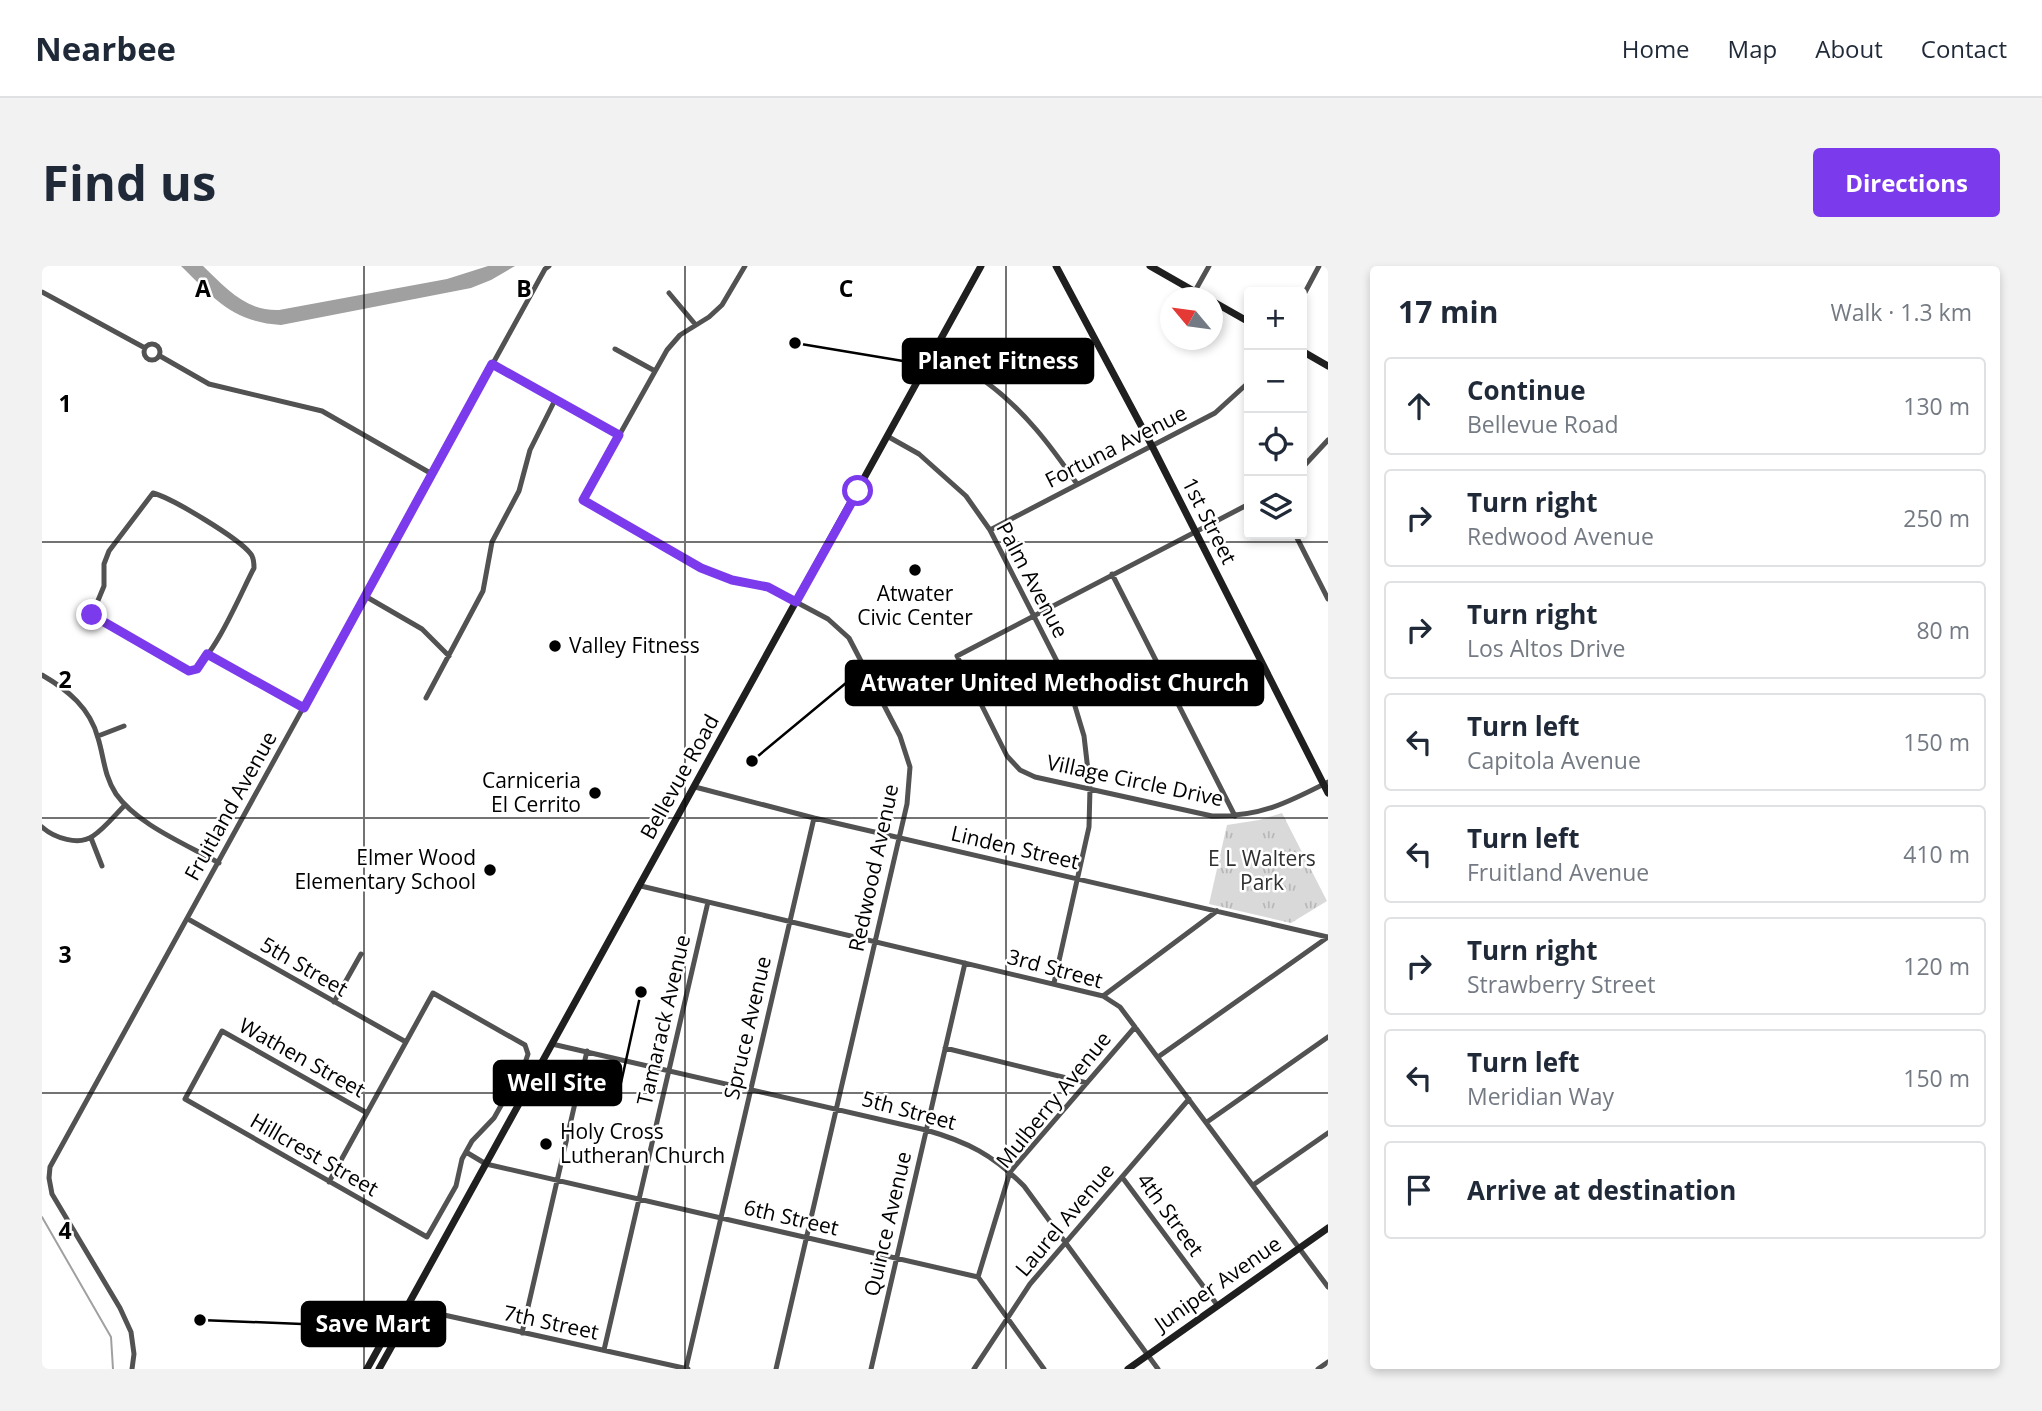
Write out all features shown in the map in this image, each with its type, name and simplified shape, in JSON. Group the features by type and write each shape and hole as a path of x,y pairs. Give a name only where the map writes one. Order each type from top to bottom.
{"main road":[{"name":"Bellevue Road","path":"367,1369 397,1315 408,1305 981,266"},
{"name":"1st Street","path":"1056,266 1326,783 1328,793"},
{"path":"1150,266 1188,287"},
{"path":"1223,307 1244,319"},
{"path":"1307,354 1328,366"},
{"name":"Juniper Avenue","path":"1128,1369 1328,1228"},
{"name":"Bellevue Road","path":"379,1369 407,1319 408,1305"}],"street":[{"name":"Fruitland Avenue","path":"132,1369 134,1354 131,1332 120,1308 52,1194 50,1167 544,269 550,266"},
{"path":"492,364 619,435 667,350 680,335 709,317 722,305 745,266"},
{"path":"1197,287 1209,266"},
{"path":"1307,289 1319,266"},
{"path":"42,292 145,348"},
{"path":"669,293 695,324"},
{"path":"155,344 161,351 160,356 154,360 148,359 144,354 145,348 155,344"},
{"path":"615,349 655,370"},
{"path":"935,350 986,382 1025,416 1053,448 1077,484"},
{"path":"160,356 209,384 322,411 432,474"},
{"name":"Fortuna Avenue","path":"990,530 1215,413 1244,387"},
{"path":"426,698 483,590 492,542 519,491 530,450 555,400"},
{"name":"Redwood Avenue","path":"619,435 583,500 701,568 732,580 768,587 828,618 849,638 900,736 910,767 907,804 776,1369"},
{"name":"Palm Avenue","path":"887,436 919,454 937,469 965,496 990,530 1068,682 1077,709 1084,736 1090,788 1089,827 1054,983"},
{"path":"1307,463 1328,440"},
{"path":"1323,447 1328,453"},
{"path":"153,493 219,529 251,553 254,560 254,568 207,654 193,671 189,671 92,615 104,586 104,565 109,551 153,493"},
{"path":"1034,615 1244,507"},
{"path":"1298,539 1328,599"},
{"path":"1112,574 1235,816"},
{"path":"365,596 422,629 449,656"},
{"name":"Village Circle Drive","path":"1034,615 957,656 1007,756 1020,770 1035,777 1212,816 1235,816 1270,810 1326,783"},
{"path":"207,654 304,708"},
{"path":"42,675 71,694 88,714 98,736 106,776 125,805 141,818 219,863"},
{"path":"98,736 124,726"},
{"name":"Linden Street","path":"695,787 814,818 1328,937"},
{"path":"42,827 61,838 91,838 125,805"},
{"name":"Spruce Avenue","path":"687,1369 814,818"},
{"path":"91,838 102,866"},
{"name":"3rd Street","path":"641,886 1103,996 1120,1007 1328,1287"},
{"name":"Tamarack Avenue","path":"604,1350 708,902"},
{"path":"1103,996 1217,911"},
{"name":"5th Street","path":"187,919 406,1042"},
{"path":"1158,1057 1328,937"},
{"path":"334,1002 361,954"},
{"name":"Quince Avenue","path":"871,1369 965,962"},
{"path":"330,1182 433,993 526,1045 528,1054 494,1118 487,1128 476,1135 466,1152"},
{"name":"Mulberry Avenue","path":"978,1277 1010,1172 1135,1027"},
{"name":"Hillcrest Street","path":"222,1031 185,1099 428,1237 456,1186 466,1152"},
{"name":"Wathen Street","path":"222,1031 367,1112"},
{"path":"1207,1122 1328,1037"},
{"name":"5th Street","path":"552,1044 926,1130 979,1149 1024,1186 1158,1369"},
{"path":"945,1048 1087,1083"},
{"path":"522,1333 587,1051"},
{"name":"Laurel Avenue","path":"974,1369 1030,1284 1189,1098"},
{"path":"1253,1185 1328,1133"},
{"name":"6th Street","path":"466,1152 486,1164 978,1277"},
{"name":"4th Street","path":"1122,1177 1218,1306"},
{"path":"978,1277 1044,1369"},
{"name":"7th Street","path":"408,1305 687,1369"},
{"path":"1318,1369 1328,1362"}],"green space":[{"name":"E L Walters Park","path":"1282,813 1327,901 1291,923 1209,904 1227,825"}],"shaded area":[{"path":"181,266 203,266 237,297 256,307 279,310 447,279 488,266 515,266 471,288 281,325 249,319 225,306"}],"waterway":[{"path":"42,1217 111,1337 113,1369"}],"place":[{"name":"Planet Fitness","path":"795,343"},
{"name":"Atwater Civic Center","path":"915,570"},
{"name":"Valley Fitness","path":"555,646"},
{"name":"Atwater United Methodist Church","path":"752,761"},
{"name":"Carniceria El Cerrito","path":"595,793"},
{"name":"Elmer Wood Elementary School","path":"490,870"},
{"name":"Well Site","path":"641,992"},
{"name":"Holy Cross Lutheran Church","path":"546,1144"},
{"name":"Save Mart","path":"200,1320"}],"route":[{"path":"92,615 189,671 197,669 207,654 304,708 492,364 619,435 583,500 717,575 768,587 796,602 858,491"}]}
